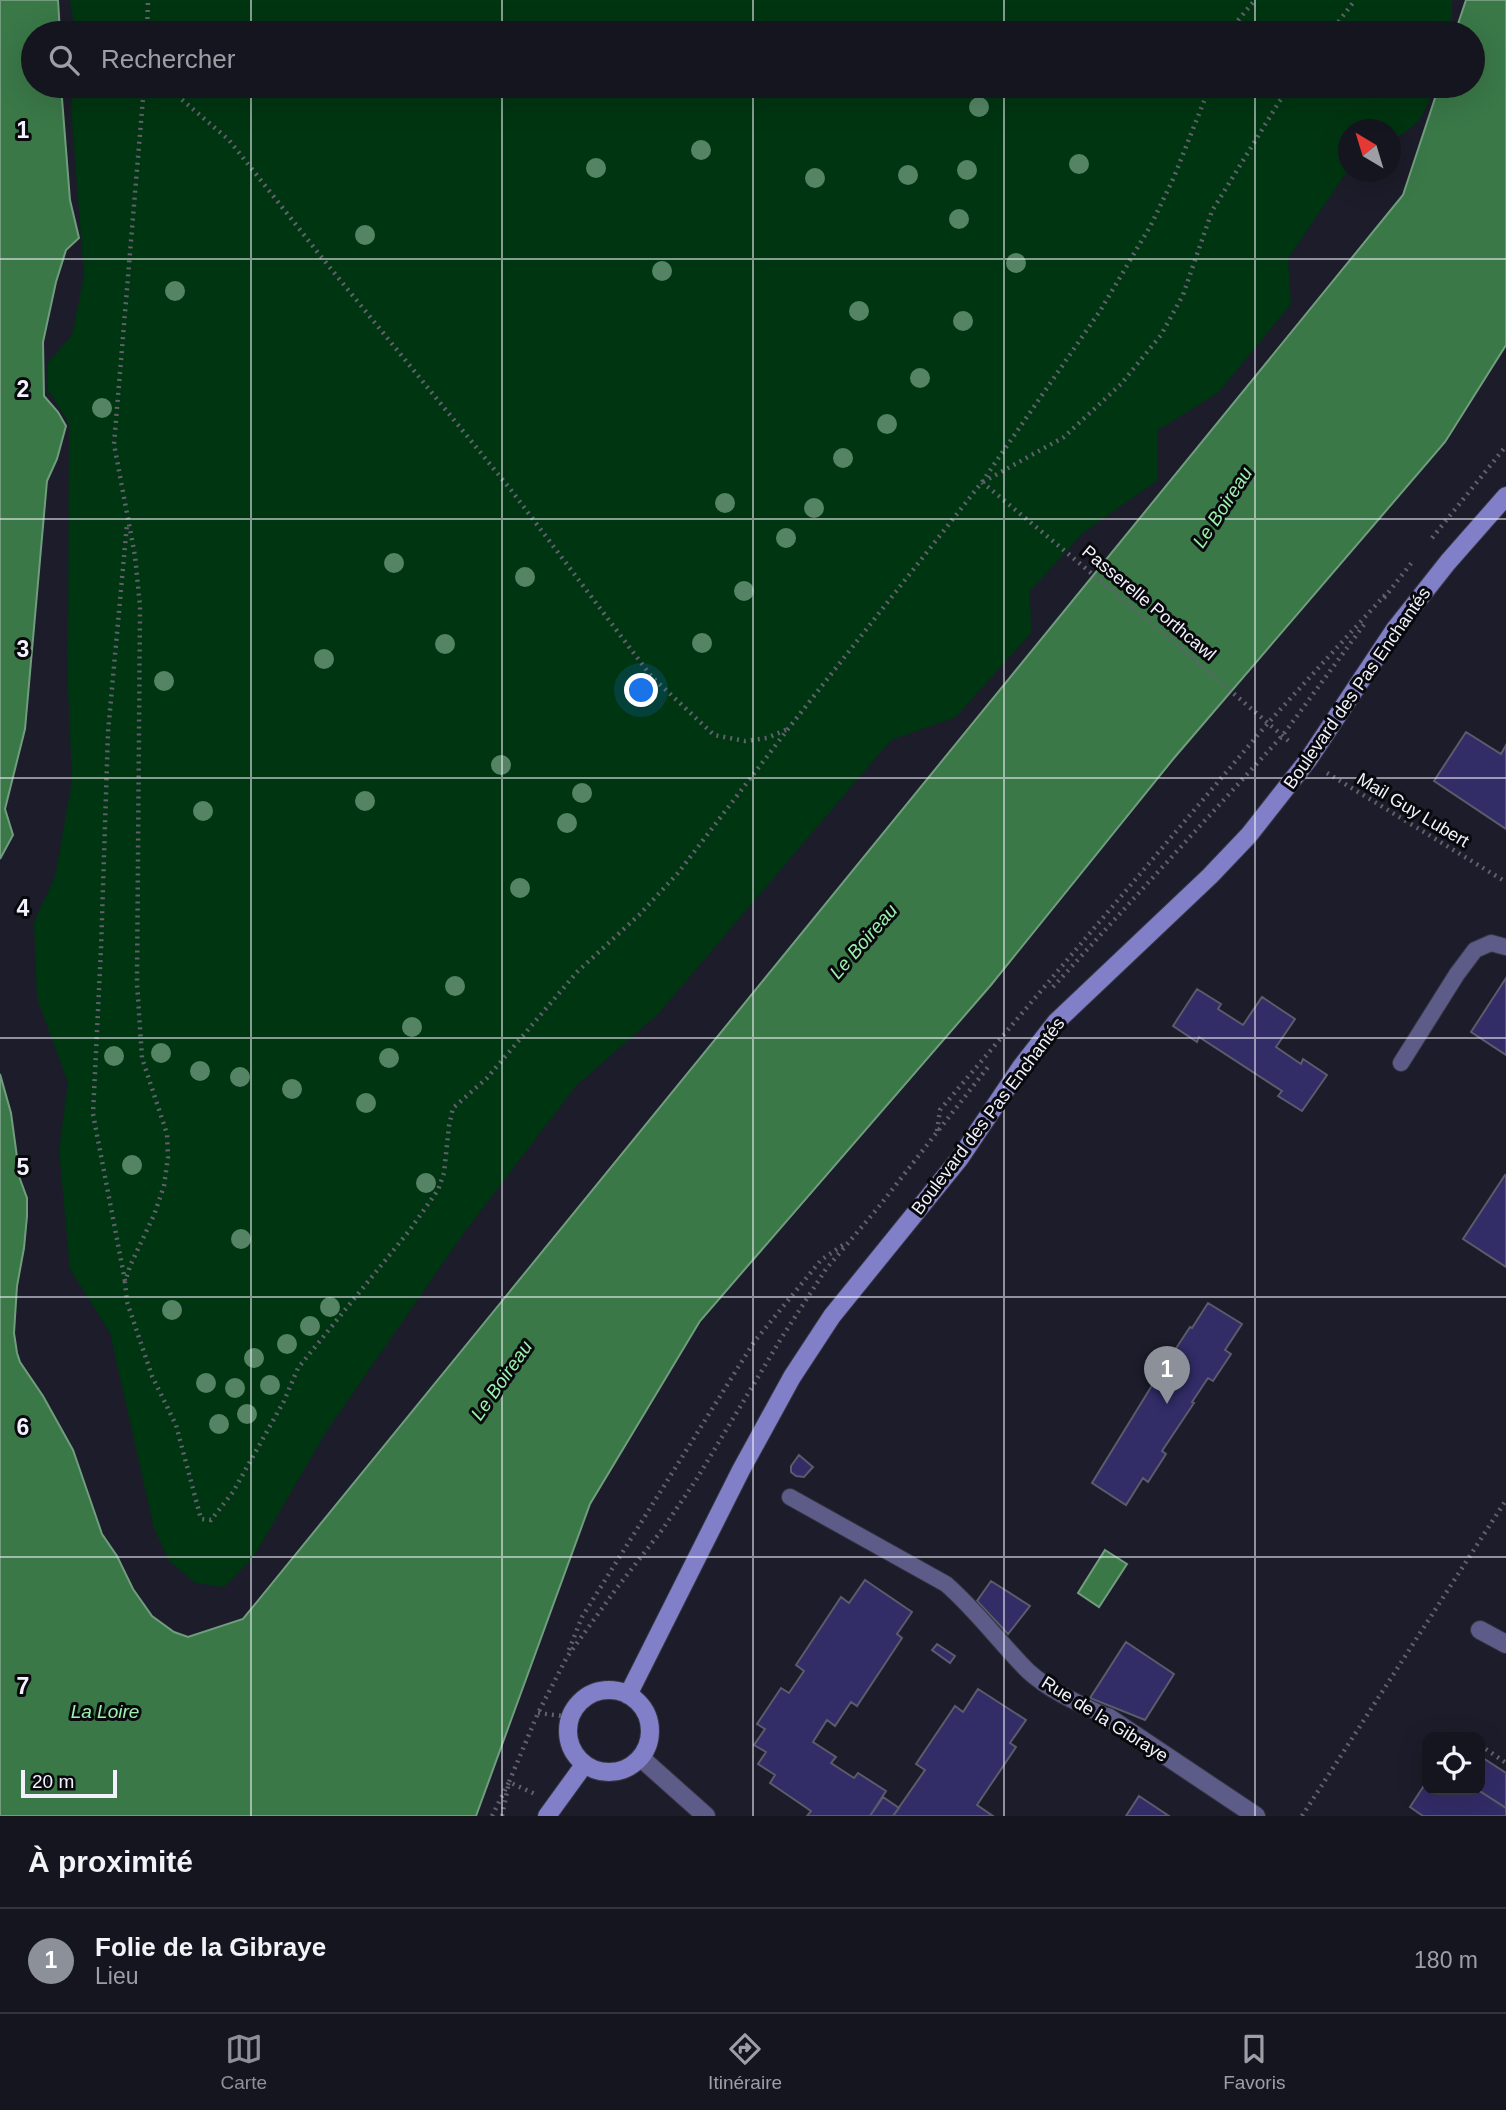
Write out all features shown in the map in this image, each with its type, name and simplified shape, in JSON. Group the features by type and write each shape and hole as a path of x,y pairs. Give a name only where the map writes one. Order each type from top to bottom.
{"main road":[{"name":"Boulevard des Pas Enchantés","path":"628,1695 741,1470 792,1377 832,1316 960,1158 1021,1067 1056,1022 1210,876 1249,835 1308,760 1395,629 1448,562 1506,496"},
{"path":"619,1691 628,1695 642,1706 649,1724 649,1739 641,1758 628,1767 612,1772 584,1765 573,1750 568,1735 570,1717 576,1705 596,1692 619,1691"},
{"path":"547,1816 584,1765"}],"street":[{"path":"1480,1630 1506,1644"},
{"name":"Rue de la Gibraye","path":"1108,1717 1256,1816"},
{"path":"641,1758 706,1816"}],"lane":[{"path":"1401,1063 1475,950 1491,943 1506,947"},
{"name":"Rue de la Gibraye","path":"790,1497 946,1584 1029,1672 1063,1697 1108,1717"}],"path":[{"path":"147,21 148,0"},
{"path":"1238,21 1255,0"},
{"path":"1339,21 1355,0"},
{"path":"125,1282 164,1186 169,1157 167,1134 142,1058 136,983 139,606 135,556 114,444 143,98"},
{"path":"180,98 229,140 511,490 651,676 714,735 746,741 767,738 789,729"},
{"path":"127,519 107,732 93,1114 127,1302 152,1376 176,1424 201,1519 211,1520 233,1492 284,1401 299,1368 410,1231 438,1190 444,1173 453,1108 486,1078 577,972 639,915 678,873 982,482 1100,310 1151,225 1174,177 1205,98"},
{"path":"982,482 1064,437 1121,384 1161,335 1183,295 1212,211 1282,98"},
{"name":"Passerelle Porthcawl","path":"982,482 1283,736"},
{"path":"937,1132 940,1110 1268,723 1394,585"},
{"name":"Mail Guy Lubert","path":"1308,760 1335,779 1506,881"},
{"path":"566,1657 582,1616 754,1342 821,1260 852,1238"},
{"path":"1302,1816 1506,1500"},
{"path":"538,1713 570,1717"},
{"path":"1485,1748 1506,1763"},
{"path":"492,1816 509,1782"}],"shaded area":[{"path":"70,0 1452,0 1451,21 73,21"},
{"path":"72,98 1429,98 1420,119 1401,134 1401,119 1338,119 1340,182 1288,259 1291,304 1219,392 1158,430 1158,480 1083,533 1030,591 1031,633 956,717 891,740 658,1014 576,1086 466,1230 326,1432 253,1558 224,1587 195,1583 169,1561 154,1528 110,1333 70,1269 59,1150 68,1083 37,998 34,922 55,877 72,781 68,687 69,423 48,390 48,363 72,335 84,275"}],"water":[{"path":"0,0 58,0 59,21 21,21 21,98 62,98 70,200 79,238 66,250 43,342 44,396 66,426 57,459 47,481 25,729 5,809 13,835 0,859"},
{"path":"1466,0 1506,0 1506,345 1445,442 1174,758 991,985 700,1321 590,1504 476,1816 0,1816 0,1074 11,1113 20,1179 27,1198 14,1333 20,1362 43,1396 73,1450 102,1534 117,1556 133,1589 152,1616 174,1632 188,1637 243,1619 1403,195 1435,98 1485,98 1485,21 1459,21"},
{"path":"1105,1550 1127,1564 1099,1607 1078,1593"}],"building":[{"path":"1466,732 1501,754 1506,745 1506,829 1434,781"},
{"path":"1506,978 1506,1055 1471,1032"},
{"path":"1197,989 1221,1004 1218,1009 1243,1025 1262,997 1295,1019 1276,1047 1301,1064 1303,1059 1327,1075 1302,1111 1278,1096 1282,1091 1199,1037 1197,1042 1173,1026"},
{"path":"1506,1176 1506,1267 1463,1239"},
{"path":"1208,1303 1242,1324 1225,1350 1231,1354 1213,1381 1208,1378 1162,1451 1166,1454 1148,1482 1143,1478 1126,1505 1092,1483 1156,1379 1158,1380 1173,1357 1171,1356"},
{"path":"799,1455 813,1467 804,1477 791,1472 791,1466"},
{"path":"865,1580 912,1612 897,1634 902,1638 857,1706 851,1702 835,1726 827,1720 813,1742 836,1757 831,1763 854,1778 858,1773 886,1791 870,1816 807,1816 811,1811 770,1783 775,1775 758,1764 766,1752 754,1745 765,1729 757,1724 781,1688 789,1693 804,1671 796,1665 841,1597 849,1603"},
{"path":"991,1581 1030,1606 1008,1634 977,1601"},
{"path":"1126,1642 1174,1674 1145,1720 1090,1698"},
{"path":"937,1644 955,1656 950,1663 932,1650"},
{"path":"978,1689 1026,1720 1010,1743 1016,1747 977,1805 993,1816 893,1816 925,1770 916,1764 955,1706 963,1712"},
{"path":"1485,1759 1506,1773 1506,1808 1485,1794"},
{"path":"1422,1789 1422,1795 1485,1794 1506,1808 1506,1816 1423,1816 1410,1807"},
{"path":"1139,1796 1169,1816 1126,1816"},
{"path":"883,1797 899,1808 893,1816 870,1816"}],"place":[{"name":"Folie de la Gibraye","path":"1167,1404"}],"water label":[{"name":"Le Boireau","path":"1222,507"},
{"name":"Le Boireau","path":"863,941"},
{"name":"Le Boireau","path":"501,1380"},
{"name":"La Loire","path":"105,1711"}]}
